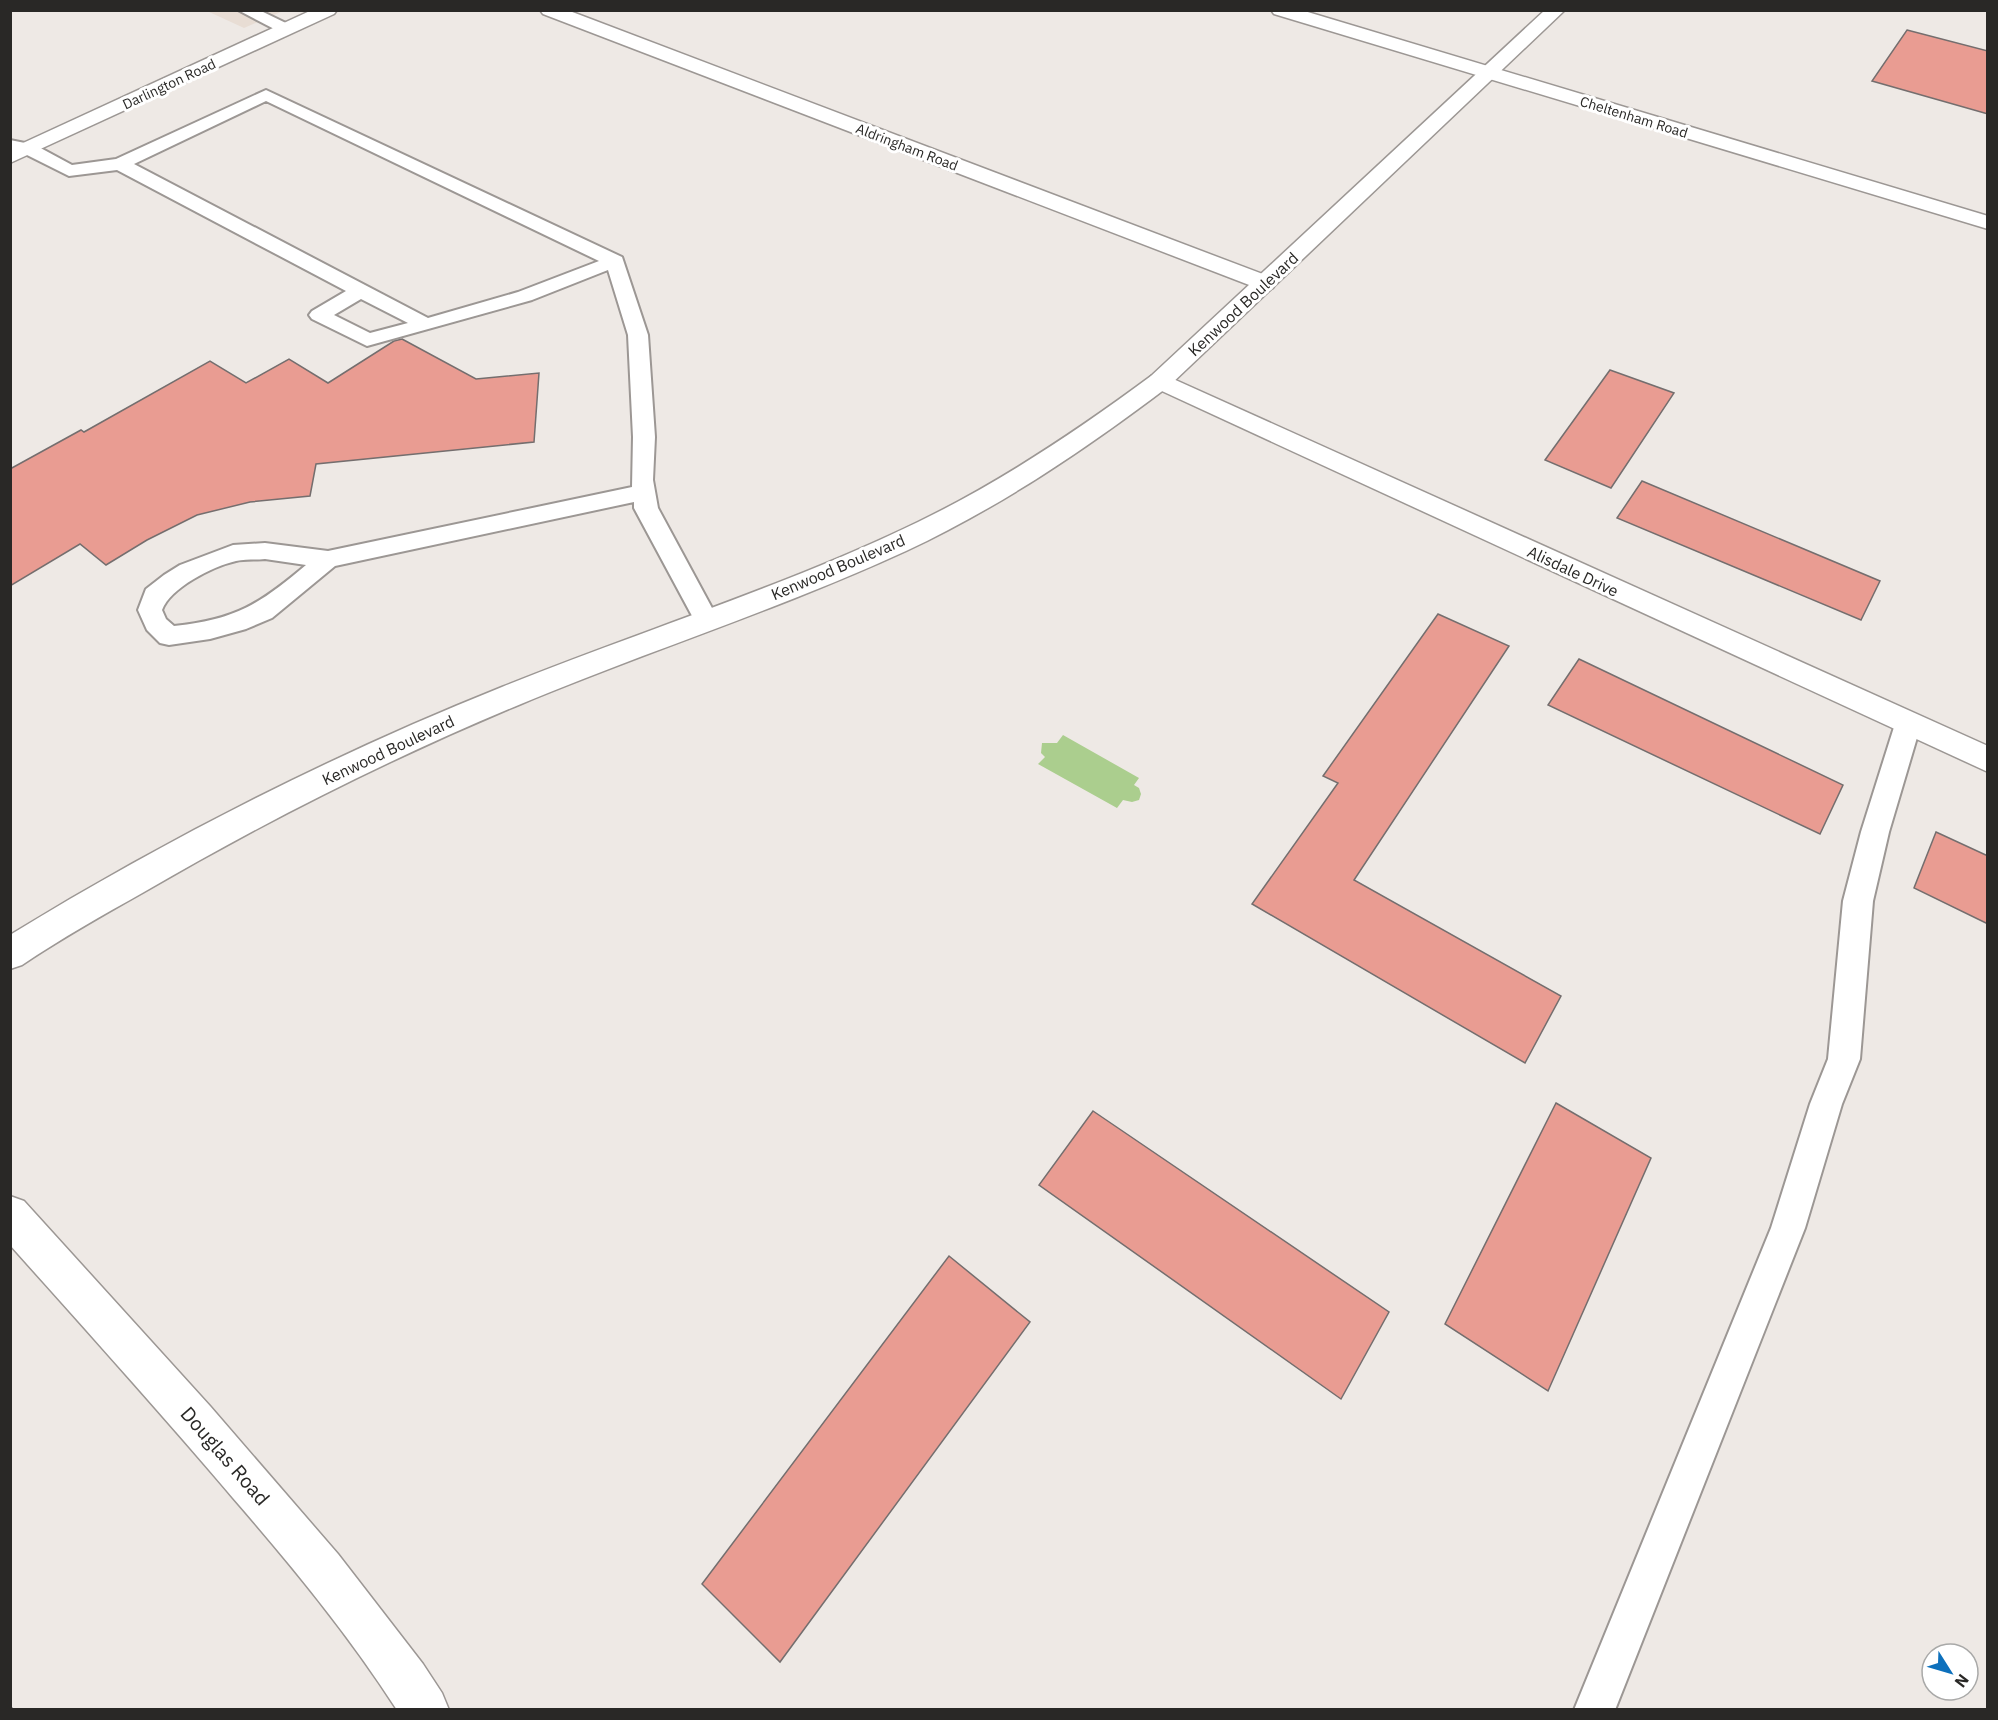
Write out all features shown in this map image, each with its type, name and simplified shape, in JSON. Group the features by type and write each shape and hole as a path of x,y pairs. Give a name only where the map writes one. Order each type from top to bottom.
{"street":[{"name":"Darlington Road","path":"10,157 20,147 328,10"},
{"name":"Aldringham Road","path":"549,10 1265,283"},
{"name":"Cheltenham Road","path":"1280,10 1988,223"},
{"name":"Kenwood Boulevard","path":"10,954 158,867 301,791 457,718 897,544 1032,471 1101,426 1160,381 1556,10"},
{"name":"Alisdale Drive","path":"1160,381 1988,760"},
{"name":"Douglas Road","path":"10,1215 311,1555 390,1655 425,1710"}],"lane":[{"path":"245,10 286,29"},
{"path":"20,147 69,171 120,164 266,95 615,261 638,335 644,437 642,480 646,508 707,621"},
{"path":"120,164 426,325"},
{"path":"361,290 319,315 367,340 525,296 615,261"},
{"path":"328,559 274,605 251,618 190,634 169,636 156,624 150,610 155,595 173,581 189,571 233,554 265,551 328,559 644,492"},
{"path":"1594,1710 1788,1228 1826,1104 1844,1059 1858,901 1875,832 1908,724"}],"shaded area":[{"path":"207,11 283,11 244,28"},
{"path":"1063,735 1139,778 1134,785 1139,788 1141,794 1139,800 1132,802 1123,800 1117,808 1038,764 1045,757 1041,753 1042,743 1057,743"}],"building":[{"path":"1907,30 1988,51 1988,114 1872,81"},
{"path":"402,339 476,379 539,373 534,442 316,464 310,496 250,502 197,515 147,540 106,565 80,544 10,586 10,469 81,430 84,432 210,361 246,383 289,359 328,383 394,341"},
{"path":"1610,370 1674,393 1611,488 1545,460"},
{"path":"1642,481 1880,581 1861,620 1617,518"},
{"path":"1438,614 1509,646 1354,880 1561,996 1525,1063 1252,904 1338,783 1323,776"},
{"path":"1579,659 1843,785 1820,834 1548,705"},
{"path":"1936,832 1988,856 1988,924 1914,888"},
{"path":"1556,1103 1651,1158 1548,1391 1445,1324"},
{"path":"1093,1111 1389,1312 1341,1399 1039,1185"},
{"path":"949,1256 1030,1322 780,1662 702,1584"}]}
